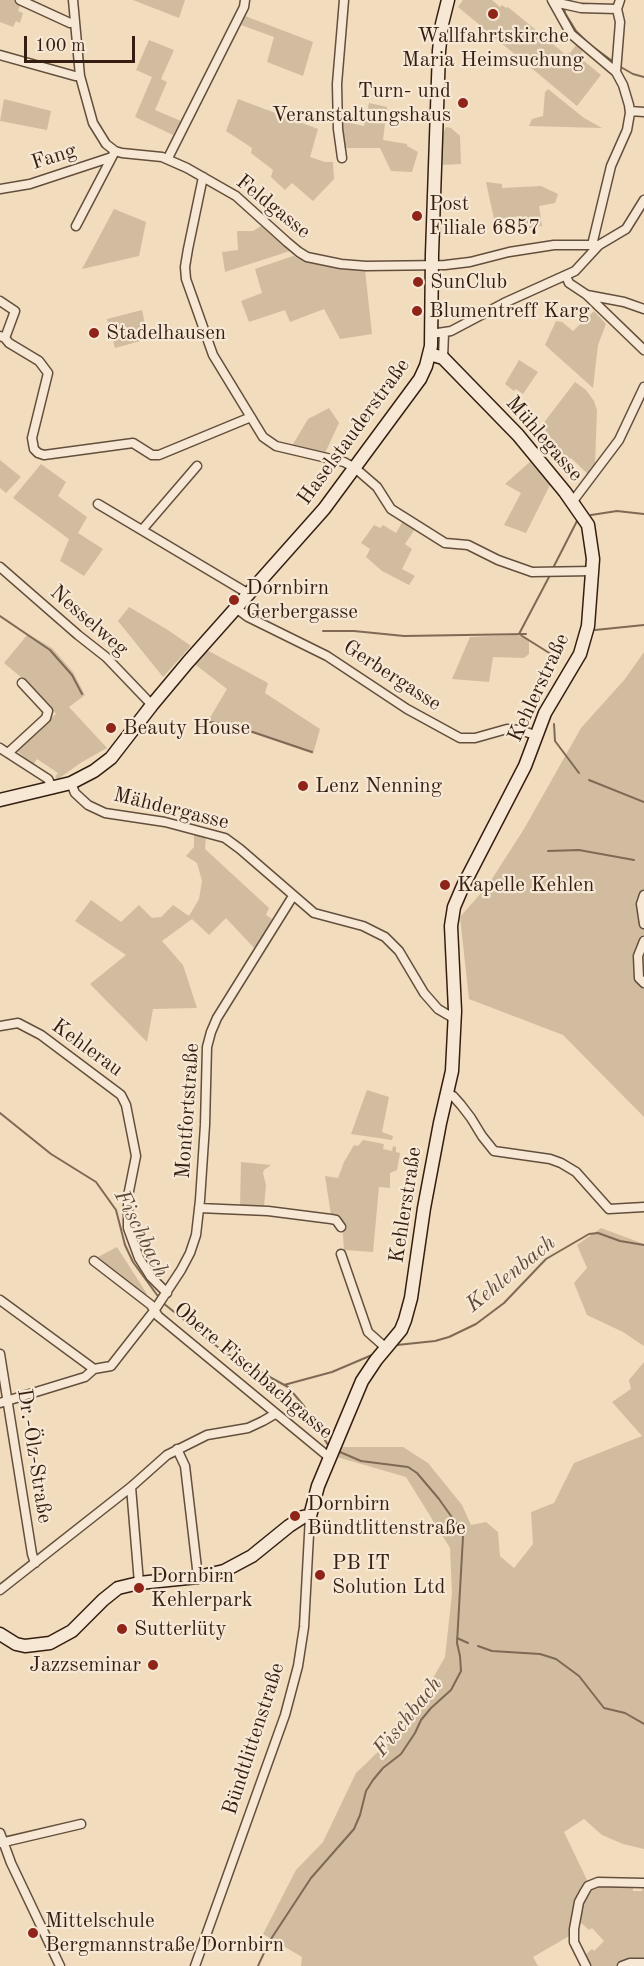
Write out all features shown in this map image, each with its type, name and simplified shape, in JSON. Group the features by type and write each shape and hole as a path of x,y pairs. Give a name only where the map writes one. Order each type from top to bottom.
{"street":[{"path":"20,0 70,23 75,22"},
{"path":"73,0 80,75 93,123 114,154 76,226"},
{"path":"168,158 244,7 245,0"},
{"path":"342,158 338,129 337,84 344,0"},
{"name":"Haselstauderstraße","path":"0,800 71,783 94,771 111,758 152,705 310,526 420,379 438,334 432,265 439,51 448,0"},
{"path":"555,2 571,6 618,4 620,22 616,67 630,111 627,130 612,166 595,245"},
{"path":"555,2 571,34 616,67"},
{"path":"0,55 75,76 80,75"},
{"path":"630,111 644,112"},
{"name":"Feldgasse","path":"114,154 168,158 236,196 298,252 341,264 366,266 457,264 554,245 595,245"},
{"name":"Fang","path":"0,189 30,184 114,154"},
{"path":"203,177 188,249 186,279 213,355 263,437 276,446 344,462 355,468 377,487 391,509 436,540 452,545 473,546 498,560 532,572 593,565"},
{"path":"443,358 438,334 452,331 504,303 575,271 595,245 626,229 644,200"},
{"path":"566,276 569,283 587,295 644,350"},
{"path":"587,295 624,302 644,309"},
{"path":"0,301 15,310 2,337 9,344 39,361 48,374 32,438 34,448 38,453 44,455 133,443 152,455 159,456 251,417"},
{"name":"Mühlegasse","path":"430,354 443,358 518,435 573,501 588,525 593,565"},
{"path":"573,501 619,440 644,387"},
{"path":"142,530 197,466"},
{"path":"98,504 249,594"},
{"name":"Kehlerstraße","path":"310,1516 314,1497 362,1382 376,1360 401,1330 411,1298 424,1208 452,1071 455,1019 451,926 454,907 525,766 554,696 574,667 586,637 593,565"},
{"name":"Nesselweg","path":"0,567 106,657 152,705"},
{"name":"Gerbergasse","path":"236,608 248,617 327,656 407,709 460,738 474,738 507,729 536,735"},
{"path":"22,682 48,711 46,718 4,750 48,779 52,789"},
{"name":"Mähdergasse","path":"71,783 75,793 88,805 105,813 165,822 225,838 314,913 363,926 385,937 399,951 424,993 438,1009 455,1019"},
{"path":"644,895 641,904 644,924"},
{"name":"Montfortstraße","path":"156,1308 190,1253 196,1235 208,1043 218,1018 293,896"},
{"path":"644,941 638,956 639,978 644,983"},
{"name":"Kehlerau","path":"0,1026 18,1023 41,1035 121,1095 126,1105 135,1156 128,1196 128,1228 139,1258 151,1277 166,1294"},
{"path":"447,1093 453,1096 471,1118 494,1152 550,1159 561,1163 576,1172 609,1209 644,1207"},
{"name":"Montfortstraße","path":"199,1208 268,1211 331,1218 336,1220 341,1227"},
{"path":"341,1254 368,1332 386,1348"},
{"name":"Obere Fischbachgasse","path":"94,1260 156,1308 158,1316 330,1458"},
{"path":"0,1300 97,1369"},
{"name":"Obere Fischbachgasse","path":"4,1402 85,1377 97,1369 111,1366 156,1308"},
{"name":"Dr.-Ölz-Straße","path":"0,1354 4,1402 35,1563"},
{"path":"0,1590 177,1449 207,1435 248,1428 275,1414"},
{"path":"177,1449 184,1466 198,1576"},
{"path":"131,1487 139,1583"},
{"path":"0,1634 16,1644 50,1643 72,1631 118,1588 224,1571 238,1565 303,1517 310,1516"},
{"name":"Bündtlittenstraße","path":"195,1966 285,1715 298,1666 304,1627 310,1516"},
{"path":"60,1966 1,1839 81,1824"},
{"path":"586,1966 574,1942 579,1902 585,1891 592,1884 603,1881 644,1883"},
{"path":"622,1966 630,1963 644,1963"}],"shaded area":[{"path":"0,0 14,0 21,3 18,11 23,13 20,23 16,21 13,27 0,22"},
{"path":"133,0 185,0 179,18"},
{"path":"463,0 492,0 500,7 502,5 508,7 565,54 570,53 576,45 583,50 579,57 601,75 577,106 458,7"},
{"path":"245,16 313,42 303,76 267,62 274,37 241,25"},
{"path":"149,40 174,50 161,79 167,82 155,110 181,121 173,135 135,117 152,77 136,70"},
{"path":"548,89 584,118 602,128 529,126 532,119 543,116 545,92"},
{"path":"4,99 51,111 47,130 0,121"},
{"path":"238,99 318,129 310,157 333,162 334,179 313,201 292,183 285,190 271,177 273,170 251,153 252,148 226,131"},
{"path":"369,103 387,107 383,140 407,144 418,152 412,172 391,171 380,148 344,148 341,110 347,111 346,122 364,126"},
{"path":"446,127 451,128 460,136 461,164 441,165 443,133"},
{"path":"486,182 502,184 502,188 541,186 558,194 555,203 539,206 542,226 525,229 522,216 494,219"},
{"path":"114,209 146,222 139,256 82,269"},
{"path":"261,226 290,251 225,272 222,252 238,250 237,231 253,231"},
{"path":"293,256 327,266 365,270 372,334 340,339 324,309 290,322 285,310 249,322 241,301 262,293 255,269"},
{"path":"142,310 148,339 115,348 107,319"},
{"path":"594,311 606,324 598,345 593,388 545,345 556,321 562,322 573,331"},
{"path":"519,360 538,372 523,394 505,384"},
{"path":"575,382 586,390 597,410 595,465 588,474 571,458 567,460 542,425"},
{"path":"329,408 339,423 325,453 292,446 308,419"},
{"path":"0,460 21,477 6,493 0,488"},
{"path":"532,460 551,483 526,533 504,525 521,493 505,484"},
{"path":"41,464 66,482 58,496 87,517 78,533 103,549 84,576 60,561 69,539 13,498"},
{"path":"403,521 415,529 405,544 412,549 402,569 415,576 409,585 382,571 366,557 370,549 361,543 374,525 380,528 383,525 396,533"},
{"path":"129,607 191,646 163,677 118,621"},
{"path":"28,634 52,648 73,672 85,695 69,707 107,748 58,779 55,777 58,773 37,759 33,765 17,751 24,741 56,714 28,683 4,663"},
{"path":"516,635 529,639 529,654 524,658 493,657 489,682 452,679 470,637"},
{"path":"205,649 268,683 265,693 320,729 313,754 240,729 208,721 227,689 192,662"},
{"path":"644,652 644,1117 563,1035 469,999 460,917 488,885 524,829 581,728 625,679"},
{"path":"194,834 206,836 205,849 269,908 266,915 272,919 255,949 226,918 209,935 192,919 162,941 183,965 197,1008 153,1009 147,1042 90,984 126,955 75,921 91,900 121,922 139,905 152,918 161,917 173,905 189,916 199,899 202,881 197,863 186,856 194,847"},
{"path":"367,1090 389,1097 382,1132 393,1136 392,1140 351,1134"},
{"path":"363,1140 384,1144 383,1149 392,1151 393,1146 396,1147 396,1152 400,1153 397,1170 390,1173 390,1188 379,1187 373,1252 344,1250 342,1223 331,1215 325,1176 338,1178 354,1145 358,1146"},
{"path":"241,1162 271,1165 263,1173 266,1185 264,1207 240,1207"},
{"path":"601,1228 644,1244 644,1346 623,1332 587,1315 574,1283 587,1268 577,1245"},
{"path":"117,1247 147,1294 143,1297 96,1258"},
{"path":"644,1362 644,1849 623,1844 602,1835 584,1819 564,1832 590,1883 633,1883 633,1891 642,1891 644,1884 644,1966 590,1966 583,1957 592,1949 594,1951 604,1941 592,1928 589,1930 579,1921 571,1935 533,1957 538,1966 301,1966 302,1957 263,1934 296,1870 323,1842 356,1773 407,1724 445,1657 452,1593 450,1548 406,1477 337,1457 341,1447 403,1447 428,1463 462,1505 471,1525 486,1522 498,1532 500,1556 514,1568 533,1544 531,1512 554,1503 574,1463 642,1436 612,1402 631,1389 629,1380"}],"waterway":[{"path":"564,6 565,13 576,31 589,44 615,63"},
{"path":"619,66 644,77"},
{"path":"591,515 617,511 644,514"},
{"path":"553,568 577,521"},
{"path":"549,577 519,634 554,656 557,663"},
{"path":"0,616 50,650 72,675 82,694"},
{"path":"595,630 644,625"},
{"path":"323,631 354,631 404,636 526,634"},
{"path":"210,722 232,725 312,752"},
{"path":"554,724 555,741 579,773"},
{"path":"589,780 644,802"},
{"path":"548,851 579,850 634,860"},
{"name":"Fischbach","path":"0,1113 51,1154 96,1182 116,1210 125,1245 133,1262 160,1299"},
{"name":"Kehlenbach","path":"397,1345 435,1341 476,1324 504,1303 546,1259 589,1234 598,1233 620,1241 644,1245"},
{"name":"Fischbach","path":"163,1303 224,1352 288,1387 304,1406 328,1445"},
{"name":"Kehlenbach","path":"284,1385 332,1372 372,1355"},
{"name":"Fischbach","path":"258,1966 269,1942 311,1878 354,1829 366,1791 373,1780 383,1768 401,1754 421,1720 451,1690 461,1671 457,1643 463,1537 458,1526 417,1473 408,1467 361,1461 340,1452"},
{"path":"457,1638 468,1643"},
{"path":"478,1646 492,1651 540,1654 556,1659 579,1676 604,1708 625,1713 644,1724"}],"place":[{"name":"Wallfahrtskirche Maria Heimsuchung","path":"493,14"},
{"name":"Turn- und Veranstaltungshaus","path":"463,103"},
{"name":"Post Filiale 6857","path":"417,216"},
{"name":"SunClub","path":"418,282"},
{"name":"Blumentreff Karg","path":"417,311"},
{"name":"Stadelhausen","path":"94,333"},
{"name":"Dornbirn Gerbergasse","path":"234,600"},
{"name":"Beauty House","path":"111,728"},
{"name":"Lenz Nenning","path":"303,786"},
{"name":"Kapelle Kehlen","path":"445,885"},
{"name":"Dornbirn Bündtlittenstraße","path":"295,1516"},
{"name":"PB IT Solution Ltd","path":"320,1575"},
{"name":"Dornbirn Kehlerpark","path":"139,1588"},
{"name":"Sutterlüty","path":"122,1629"},
{"name":"Jazzseminar","path":"153,1665"},
{"name":"Mittelschule Bergmannstraße Dornbirn","path":"33,1933"}]}
